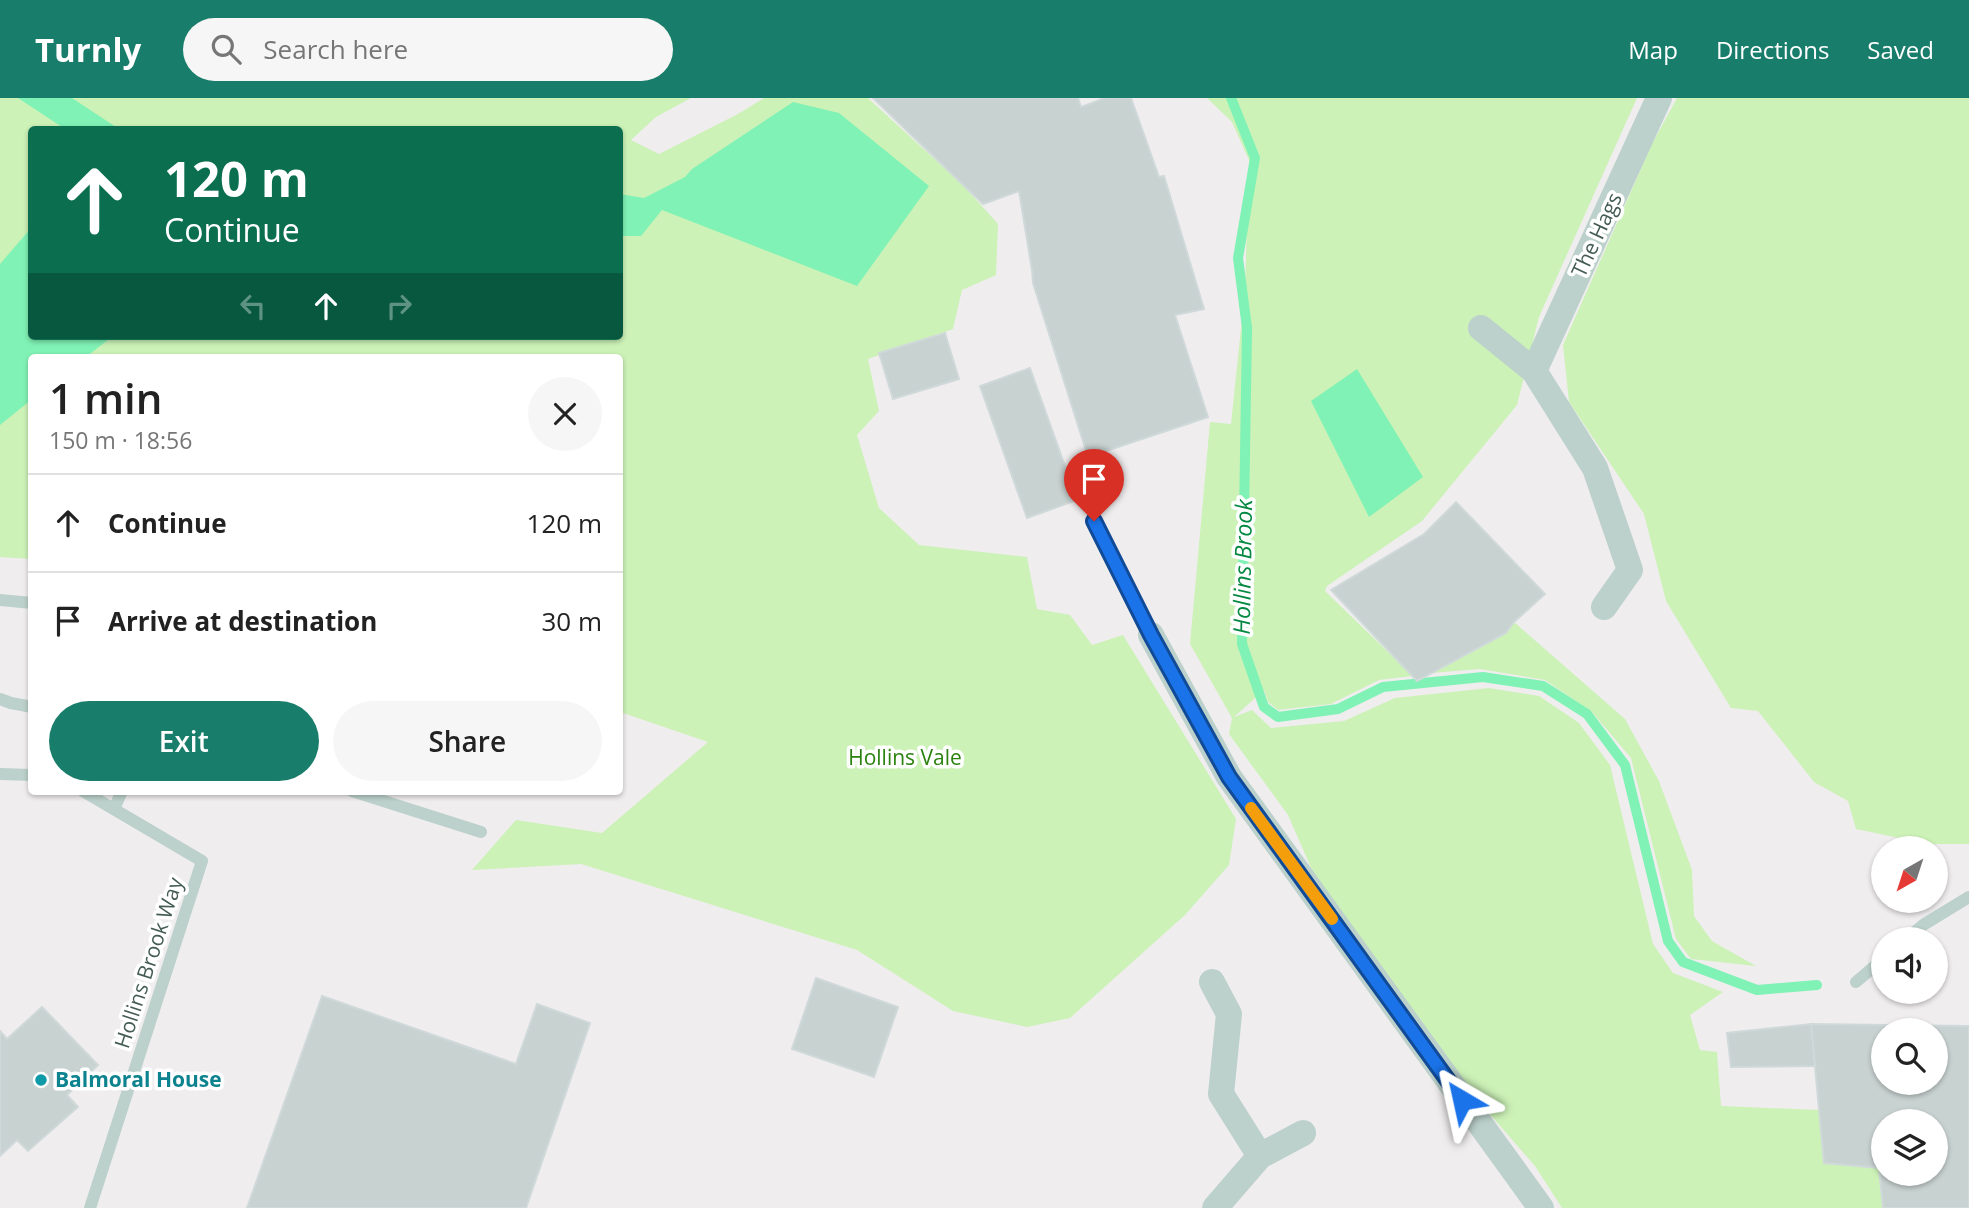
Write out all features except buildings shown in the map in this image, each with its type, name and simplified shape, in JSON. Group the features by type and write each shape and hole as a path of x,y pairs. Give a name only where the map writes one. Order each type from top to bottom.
{"street":[{"name":"The Hags","path":"1534,371 1659,98"},
{"path":"1480,328 1534,371 1595,468 1630,570 1604,607"},
{"path":"1151,635 1229,777 1541,1208"},
{"path":"1212,982 1229,1014 1221,1094 1260,1157"},
{"path":"1215,1208 1260,1157 1303,1133"}],"lane":[{"path":"1094,521 1151,635"},
{"path":"0,600 28,603"},
{"path":"0,699 28,706"},
{"path":"0,774 28,775"},
{"name":"Hollins Brook Way","path":"90,795 202,861 90,1208"},
{"path":"114,809 120,795"},
{"path":"365,795 481,832"},
{"path":"1921,927 1969,897"},
{"path":"1856,982 1871,969"}],"green space":[{"name":"Hollins Vale","path":"0,98 691,98 656,117 631,140 659,154 764,98 868,98 964,186 998,224 996,275 962,290 953,329 868,359 879,411 857,435 879,508 919,545 1027,557 1037,609 1070,615 1092,645 1123,635 1236,819 1229,865 1185,915 1070,1018 1027,1027 953,1011 857,950 581,864 472,870 516,820 602,833 708,742 623,713 623,354 28,354 28,559 0,557"},
{"path":"1207,98 1637,98 1539,317 1517,405 1422,521 1327,586 1325,591 1413,676 1379,680 1331,704 1278,710 1268,702 1264,690 1234,717 1252,710 1271,728 1344,721 1395,698 1489,688 1539,696 1579,723 1610,765 1653,944 1673,973 1723,992 1690,1015 1700,1050 1717,1052 1721,1106 1819,1110 1825,1163 1871,1167 1871,1186 1881,1186 1883,1208 1562,1208 1535,1166 1468,1089 1312,870 1288,815 1229,734 1232,718 1190,644 1210,422 1231,424 1245,290 1249,160 1232,122"},
{"path":"1677,98 1969,98 1969,844 1948,844 1948,836 1890,836 1856,829 1848,801 1814,782 1758,711 1731,708 1666,601 1644,514 1569,402 1563,345 1652,144"},
{"path":"1514,622 1625,719 1659,781 1692,870 1694,916 1712,941 1756,966 1691,959 1676,939 1631,758 1592,712 1545,680 1480,669 1431,673 1506,633"}],"shaded area":[{"path":"18,98 72,98 114,126 60,126"},
{"path":"793,102 839,113 929,186 857,286 662,210 641,236 623,236 623,194 644,198 685,177 692,169"},
{"path":"28,231 28,340 108,340 90,354 28,354 28,402 0,425 0,264"},
{"path":"1357,369 1423,477 1369,517 1311,401"}],"waterway":[{"name":"Hollins Brook","path":"1231,98 1255,158 1238,258 1247,328 1242,644 1264,707 1278,717 1338,709 1383,687 1483,677 1543,686 1587,714 1625,765 1668,941 1683,962 1757,990 1817,985"}],"slow traffic":[{"path":"1251,808 1332,919"}],"place":[{"name":"Balmoral House","path":"41,1080"}],"route":[{"path":"1094,521 1151,635 1229,777 1462,1100"}]}
